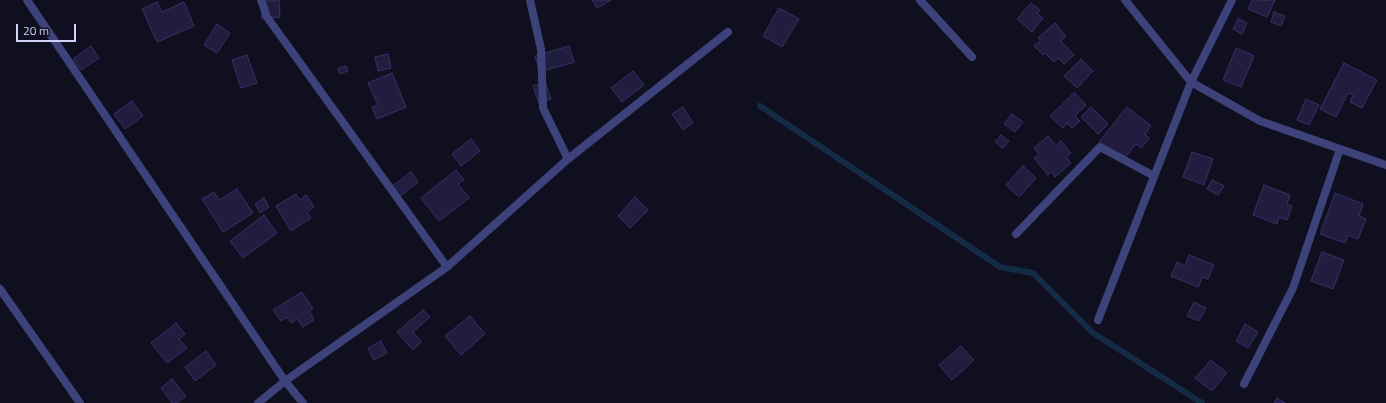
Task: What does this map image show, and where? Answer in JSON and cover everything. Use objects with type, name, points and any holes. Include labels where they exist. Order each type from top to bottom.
[{"type":"street","points":[[27,0],[286,381],[303,403]]},
{"type":"street","points":[[261,0],[267,17],[447,268]]},
{"type":"street","points":[[530,0],[540,49],[543,108],[568,159]]},
{"type":"street","points":[[920,0],[972,57]]},
{"type":"street","points":[[1125,0],[1191,82],[1260,122],[1386,165]]},
{"type":"street","points":[[1098,320],[1191,82],[1232,0]]},
{"type":"street","points":[[258,403],[286,381],[447,268],[568,159],[728,32]]},
{"type":"street","points":[[1016,234],[1100,147],[1154,176]]},
{"type":"street","points":[[1244,384],[1293,288],[1340,149]]},
{"type":"street","points":[[0,289],[80,403]]},
{"type":"building","points":[[261,0],[279,0],[280,17],[262,19]]},
{"type":"building","points":[[592,0],[611,0],[597,8]]},
{"type":"building","points":[[1252,0],[1275,0],[1267,17],[1248,9]]},
{"type":"building","points":[[157,2],[162,12],[184,2],[194,26],[157,42],[142,9]]},
{"type":"building","points":[[1031,3],[1040,10],[1037,13],[1043,18],[1032,32],[1017,19]]},
{"type":"building","points":[[779,8],[799,19],[782,47],[763,36]]},
{"type":"building","points":[[1274,12],[1285,16],[1281,26],[1271,22]]},
{"type":"building","points":[[1238,19],[1247,23],[1242,34],[1233,29]]},
{"type":"building","points":[[1055,23],[1066,36],[1061,41],[1074,55],[1064,64],[1058,58],[1054,62],[1045,53],[1043,55],[1034,46],[1041,40],[1038,38]]},
{"type":"building","points":[[217,24],[230,33],[217,53],[204,45]]},
{"type":"building","points":[[91,46],[99,58],[81,70],[73,59]]},
{"type":"building","points":[[569,46],[574,62],[540,72],[535,56]]},
{"type":"building","points":[[1236,48],[1254,56],[1241,87],[1223,80]]},
{"type":"building","points":[[388,54],[391,68],[378,71],[375,57]]},
{"type":"building","points":[[247,55],[257,83],[241,88],[232,60]]},
{"type":"building","points":[[1081,59],[1093,71],[1077,88],[1064,76]]},
{"type":"building","points":[[1344,63],[1377,80],[1362,108],[1350,102],[1353,95],[1348,93],[1336,117],[1320,109]]},
{"type":"building","points":[[346,66],[348,71],[340,74],[338,68]]},
{"type":"building","points":[[633,71],[644,85],[622,102],[611,88]]},
{"type":"building","points":[[392,73],[406,107],[377,119],[372,107],[378,105],[368,83]]},
{"type":"building","points":[[545,82],[551,99],[539,103],[533,86]]},
{"type":"building","points":[[1074,93],[1086,105],[1075,116],[1080,121],[1072,128],[1067,123],[1063,128],[1050,116]]},
{"type":"building","points":[[1306,99],[1319,105],[1309,125],[1297,120]]},
{"type":"building","points":[[132,101],[143,116],[125,129],[114,114]]},
{"type":"building","points":[[683,107],[693,123],[683,130],[672,114]]},
{"type":"building","points":[[1091,107],[1108,124],[1098,134],[1081,117]]},
{"type":"building","points":[[1127,107],[1151,126],[1145,134],[1149,138],[1141,148],[1136,144],[1123,160],[1099,142]]},
{"type":"building","points":[[1012,114],[1023,122],[1015,132],[1004,124]]},
{"type":"building","points":[[1001,135],[1009,141],[1003,148],[995,142]]},
{"type":"building","points":[[1048,136],[1056,145],[1061,141],[1071,153],[1066,157],[1071,163],[1055,177],[1052,172],[1048,175],[1034,158],[1039,154],[1034,148]]},
{"type":"building","points":[[471,139],[480,151],[461,166],[452,154]]},
{"type":"building","points":[[1192,152],[1213,159],[1204,185],[1183,177]]},
{"type":"building","points":[[1023,166],[1036,178],[1019,197],[1006,185]]},
{"type":"building","points":[[456,170],[464,180],[458,184],[469,198],[439,221],[421,198]]},
{"type":"building","points":[[411,172],[418,182],[398,198],[390,188]]},
{"type":"building","points":[[1212,180],[1224,186],[1218,195],[1207,189]]},
{"type":"building","points":[[1264,185],[1290,195],[1287,204],[1292,206],[1287,220],[1279,217],[1277,224],[1253,215]]},
{"type":"building","points":[[237,189],[253,213],[223,232],[202,199],[214,192],[219,200]]},
{"type":"building","points":[[1335,193],[1363,204],[1359,216],[1366,219],[1358,239],[1348,235],[1345,243],[1320,234]]},
{"type":"building","points":[[296,194],[300,200],[306,195],[314,207],[307,212],[311,218],[291,231],[276,206]]},
{"type":"building","points":[[635,197],[648,210],[630,228],[618,216]]},
{"type":"building","points":[[264,198],[269,207],[260,213],[255,204]]},
{"type":"building","points":[[264,215],[277,233],[243,258],[230,241]]},
{"type":"building","points":[[1322,252],[1344,260],[1333,289],[1311,281]]},
{"type":"building","points":[[1189,255],[1214,265],[1208,279],[1203,277],[1198,287],[1171,276],[1177,262],[1185,266]]},
{"type":"building","points":[[302,292],[313,309],[309,311],[314,320],[303,327],[297,319],[291,323],[287,317],[281,321],[273,310]]},
{"type":"building","points":[[1194,302],[1206,308],[1199,321],[1187,316]]},
{"type":"building","points":[[423,310],[430,317],[413,332],[421,342],[413,350],[397,332]]},
{"type":"building","points":[[470,316],[485,334],[461,355],[445,336]]},
{"type":"building","points":[[176,323],[185,334],[179,339],[187,348],[167,363],[151,343]]},
{"type":"building","points":[[1245,324],[1258,332],[1248,348],[1236,341]]},
{"type":"building","points":[[381,341],[387,353],[374,360],[368,348]]},
{"type":"building","points":[[961,346],[974,360],[952,380],[939,365]]},
{"type":"building","points":[[206,351],[216,365],[195,381],[185,367]]},
{"type":"building","points":[[1211,360],[1227,373],[1212,391],[1195,378]]},
{"type":"building","points":[[172,379],[186,396],[177,403],[172,403],[161,388]]},
{"type":"building","points":[[1277,398],[1285,403],[1274,403]]},
{"type":"waterway","points":[[760,106],[1000,267],[1033,273],[1092,332],[1202,403]]}]
